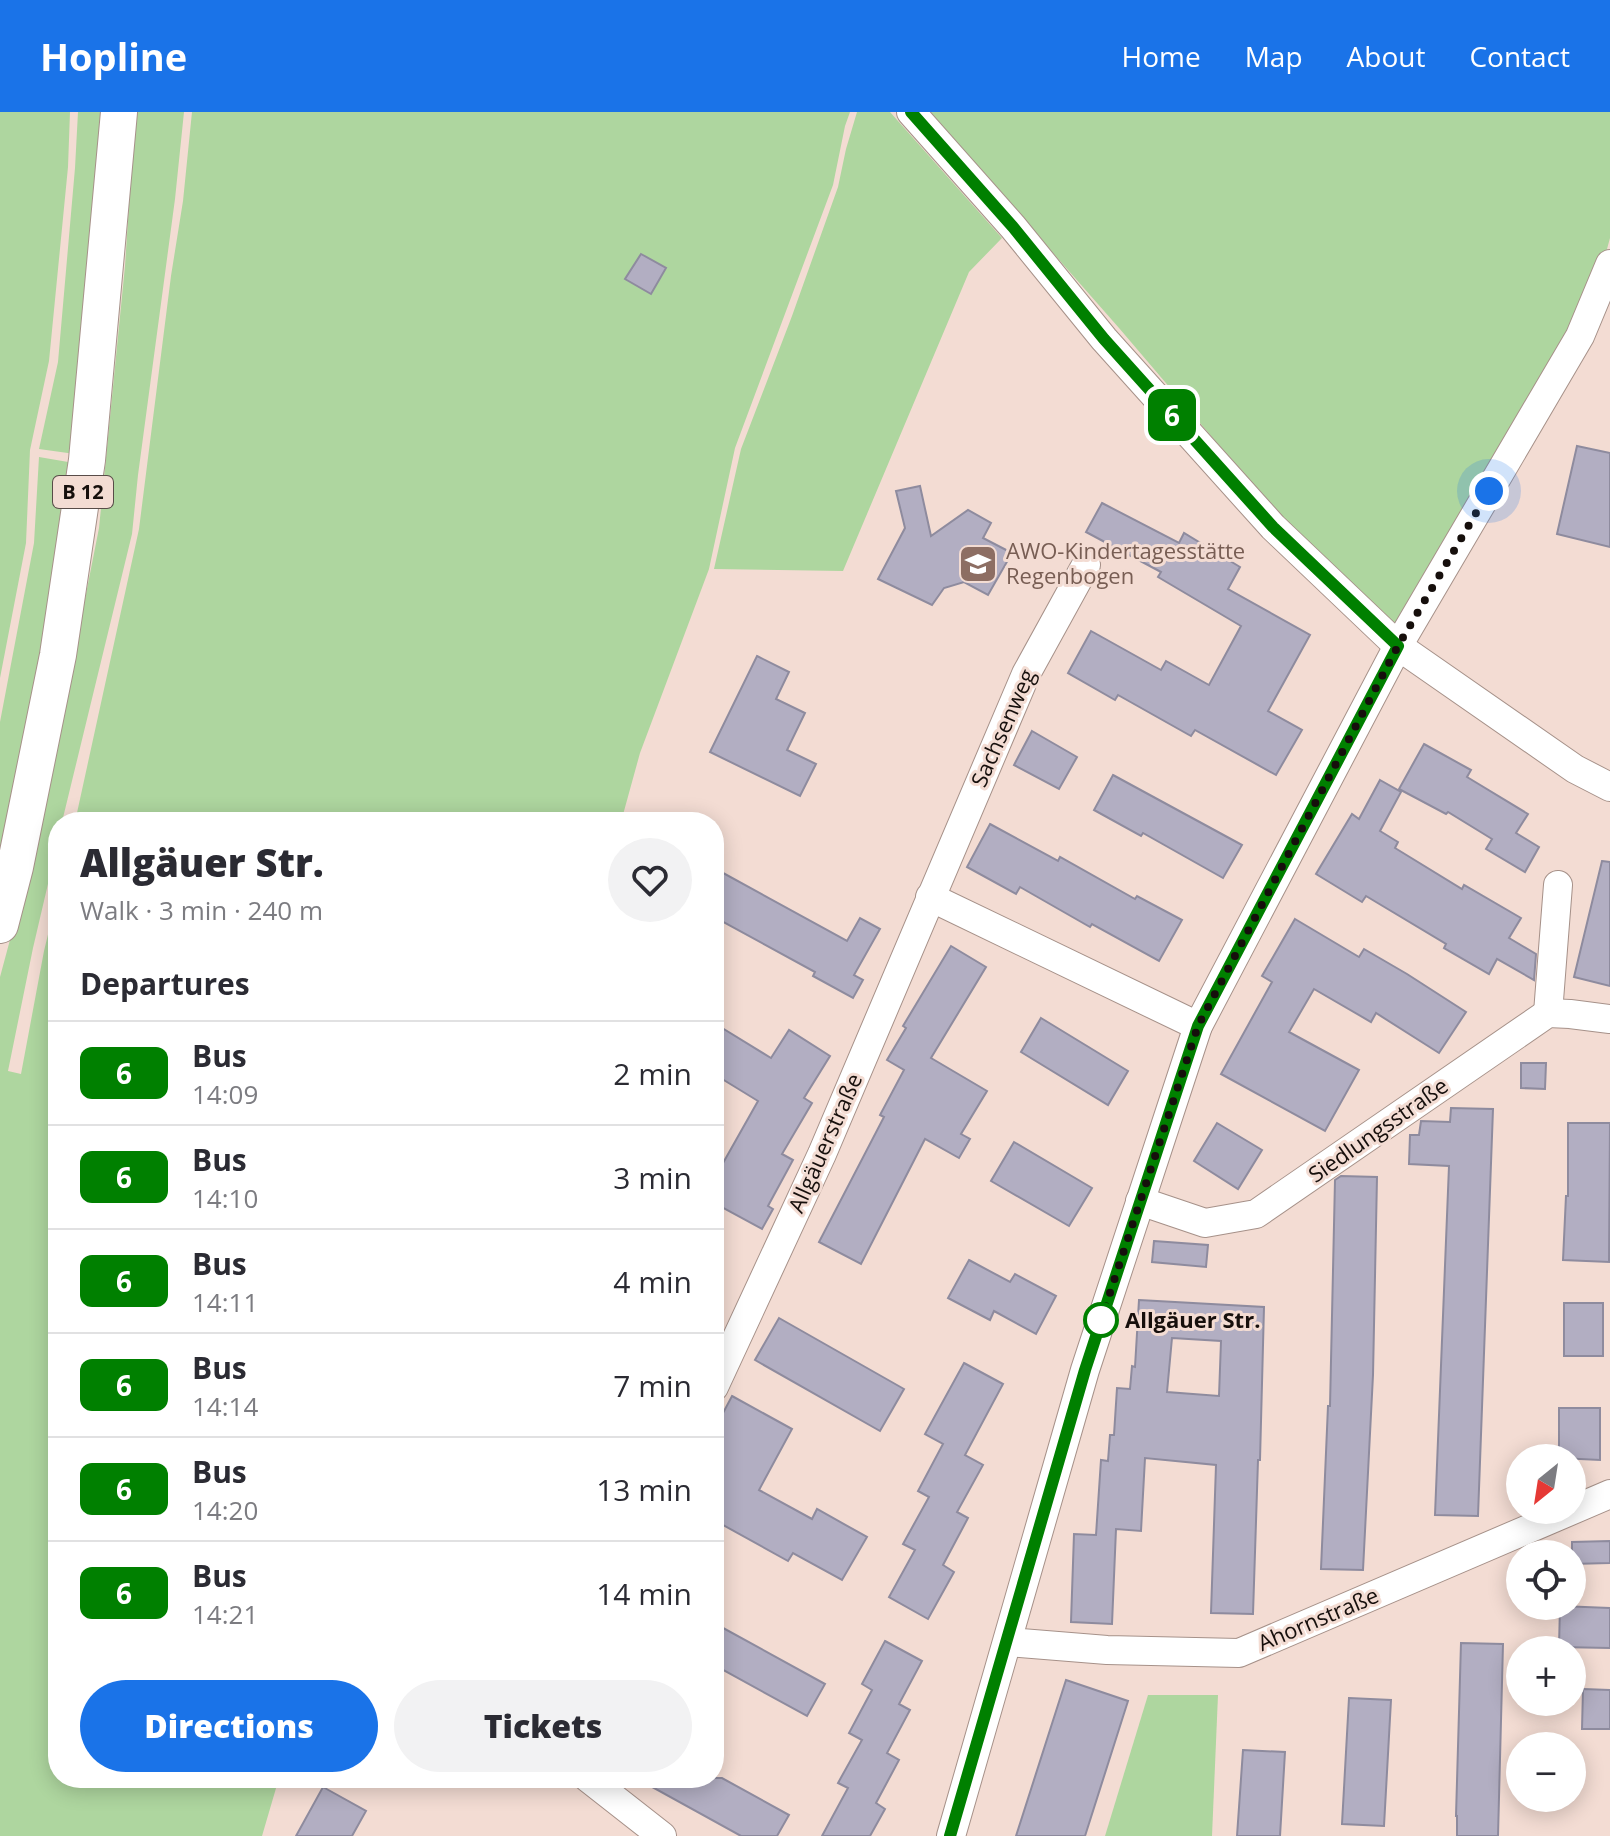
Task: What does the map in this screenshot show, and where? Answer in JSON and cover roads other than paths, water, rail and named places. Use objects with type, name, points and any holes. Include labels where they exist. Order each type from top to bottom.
[{"type":"main road","name":"B 12","points":[[0,925],[15,867],[58,655],[87,460],[119,112]]},
{"type":"street","points":[[911,112],[1013,227],[1104,339],[1273,527],[1398,646],[1575,769],[1610,787]]},
{"type":"street","points":[[951,1836],[1085,1370],[1198,1026],[1398,646],[1580,336],[1610,264]]},
{"type":"street","name":"Sachsenweg","points":[[930,897],[1026,674],[1086,565]]},
{"type":"street","points":[[1558,885],[1548,1013],[1610,1019]]},
{"type":"street","points":[[930,897],[1198,1026]]},
{"type":"street","name":"Allgäuerstraße","points":[[724,1365],[822,1154],[930,897]]},
{"type":"street","name":"Siedlungsstraße","points":[[1140,1201],[1205,1223],[1256,1214],[1548,1013]]},
{"type":"street","name":"Ahornstraße","points":[[1008,1642],[1107,1650],[1239,1653],[1610,1494]]},
{"type":"street","points":[[601,1788],[662,1836]]},
{"type":"place","name":"AWO-Kindertagesstätte Regenbogen","points":[[978,564]]},
{"type":"place","name":"Allgäuer Str.","points":[[1101,1320]]}]
